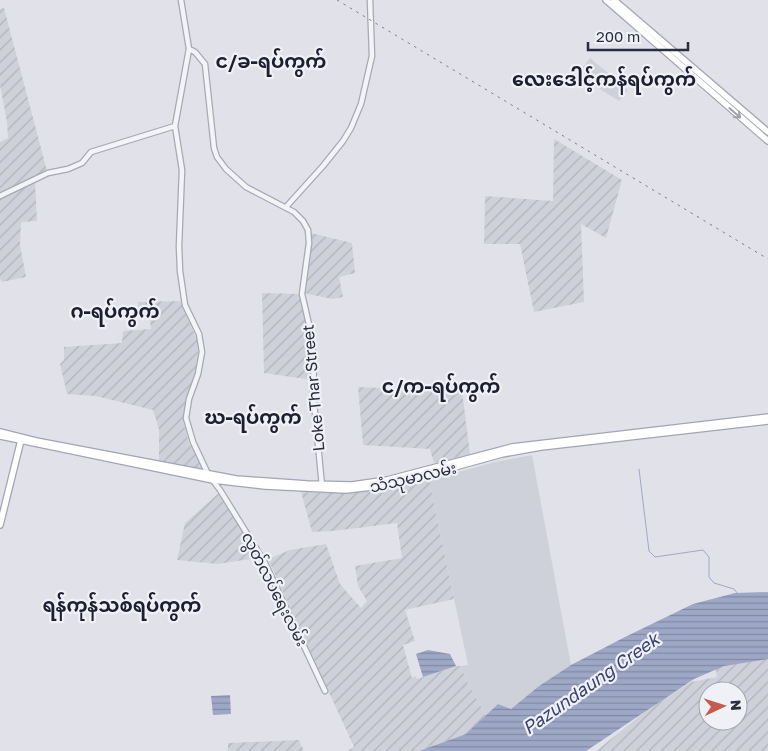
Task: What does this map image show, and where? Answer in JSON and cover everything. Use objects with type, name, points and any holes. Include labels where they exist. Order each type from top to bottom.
[{"type":"main road","points":[[606,0],[768,141]]},
{"type":"main road","points":[[614,0],[768,132]]},
{"type":"main road","name":"သံသုမာလမ်း","points":[[0,432],[21,439],[213,480],[265,486],[322,487],[388,480],[512,447],[768,417]]},
{"type":"main road","name":"သံသုမာလမ်း","points":[[0,436],[246,480],[346,490],[388,485],[502,454],[541,447],[768,421]]},
{"type":"main road","points":[[0,525],[21,439]]},
{"type":"street","points":[[181,0],[189,49]]},
{"type":"street","points":[[286,207],[343,141],[355,120],[361,104],[372,56],[370,0]]},
{"type":"street","name":"လွတ်လပ်ရေးလမ်း","points":[[189,49],[175,126],[182,170],[179,246],[182,292],[185,305],[199,334],[202,352],[198,374],[189,399],[186,418],[193,442],[208,474],[264,561],[325,692]]},
{"type":"street","name":"Loke Thar Street","points":[[189,49],[196,52],[205,64],[214,148],[217,156],[226,169],[246,187],[286,207],[303,221],[308,230],[309,243],[302,294],[311,333],[314,362],[313,392],[322,487]]},
{"type":"street","points":[[0,196],[48,173],[68,169],[82,163],[91,152],[96,150],[175,126]]},
{"type":"shaded area","points":[[4,8],[47,171],[0,193],[0,142],[8,138],[0,85],[0,9]]},
{"type":"shaded area","points":[[590,58],[628,90],[619,101],[577,75]]},
{"type":"shaded area","points":[[554,139],[622,180],[606,238],[581,224],[584,302],[534,312],[520,244],[484,244],[485,196],[553,201]]},
{"type":"shaded area","points":[[35,182],[37,221],[21,222],[20,245],[26,277],[2,282],[0,278],[0,198]]},
{"type":"shaded area","points":[[311,233],[352,243],[355,273],[339,277],[343,297],[332,299],[304,293]]},
{"type":"shaded area","points":[[262,293],[300,294],[300,301],[310,334],[312,380],[264,373]]},
{"type":"shaded area","points":[[180,301],[197,340],[198,353],[195,374],[186,398],[183,421],[189,443],[204,470],[159,461],[159,429],[153,410],[96,396],[67,394],[60,364],[64,360],[64,347],[122,343],[123,331],[151,329],[149,311],[139,311],[138,302]]},
{"type":"shaded area","points":[[358,387],[462,391],[470,454],[434,463],[430,449],[363,445]]},
{"type":"shaded area","points":[[532,455],[571,665],[539,686],[511,709],[498,704],[486,716],[466,680],[461,666],[468,665],[429,480],[495,462]]},
{"type":"shaded area","points":[[429,480],[454,599],[405,610],[415,641],[403,645],[412,678],[415,676],[417,679],[461,666],[466,680],[486,716],[466,734],[419,751],[347,751],[354,747],[268,559],[290,550],[326,544],[340,584],[361,608],[367,601],[358,586],[355,566],[402,558],[397,523],[312,532],[301,492],[333,493],[391,487]]},
{"type":"shaded area","points":[[220,492],[257,558],[217,564],[177,560],[185,523]]},
{"type":"shaded area","points":[[751,658],[768,658],[768,751],[596,751],[655,704],[691,682],[717,677],[715,666]]},
{"type":"shaded area","points":[[299,740],[304,751],[228,751],[228,743]]},
{"type":"water","name":"Pazundaung Creek","points":[[768,592],[768,659],[724,666],[694,679],[586,751],[419,751],[466,734],[498,704],[511,709],[539,686],[571,665],[693,604],[735,593]]},
{"type":"water","points":[[428,650],[450,654],[456,666],[423,677],[416,654]]},
{"type":"water","points":[[230,695],[231,714],[213,715],[211,696]]},
{"type":"waterway","points":[[639,469],[649,551],[655,557],[703,550],[709,557],[709,577],[714,583],[734,589],[738,594]]},
{"type":"railway","points":[[337,0],[768,259]]},
{"type":"district","name":"င/ခ-ရပ်ကွက်","points":[[271,61]]},
{"type":"district","name":"လေးဒေါင့်ကန်ရပ်ကွက်","points":[[604,79]]},
{"type":"district","name":"ဂ-ရပ်ကွက်","points":[[115,311]]},
{"type":"district","name":"င/က-ရပ်ကွက်","points":[[441,386]]},
{"type":"district","name":"ဃ-ရပ်ကွက်","points":[[253,417]]},
{"type":"district","name":"ရန်ကုန်သစ်ရပ်ကွက်","points":[[122,605]]}]
